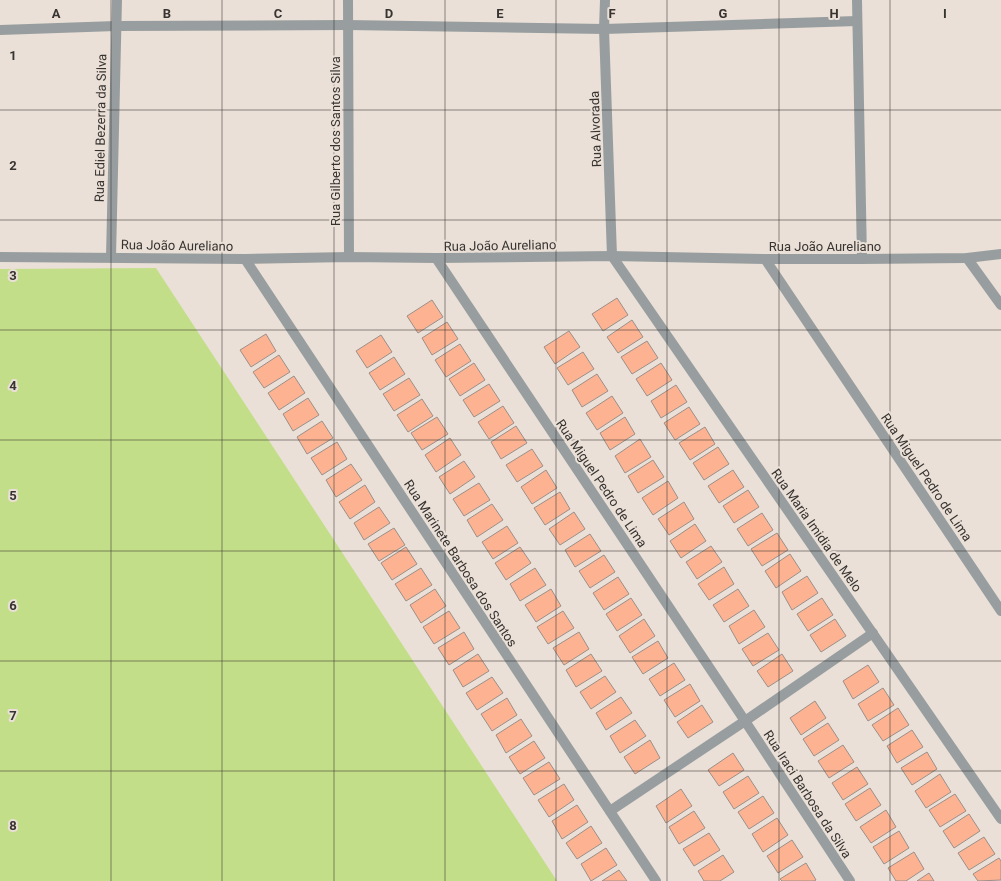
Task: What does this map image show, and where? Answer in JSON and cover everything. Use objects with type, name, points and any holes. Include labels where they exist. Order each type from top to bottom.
[{"type":"street","name":"Rua Ediel Bezerra da Silva","points":[[110,257],[116,0]]},
{"type":"street","name":"Rua Gilberto dos Santos Silva","points":[[348,0],[349,257]]},
{"type":"street","name":"Rua Alvorada","points":[[605,0],[604,29],[612,256]]},
{"type":"street","points":[[857,0],[862,259]]},
{"type":"street","points":[[0,30],[116,26],[347,25],[604,29],[857,21]]},
{"type":"street","name":"Rua João Aureliano","points":[[0,256],[245,259],[612,256],[862,259],[967,258],[1001,254]]},
{"type":"street","name":"Rua Maria Imidia de Melo","points":[[612,256],[1001,819]]},
{"type":"street","name":"Rua Miguel Pedro de Lima","points":[[436,258],[745,721]]},
{"type":"street","points":[[967,258],[1001,305]]},
{"type":"street","name":"Rua Marinete Barbosa dos Santos","points":[[245,259],[656,881]]},
{"type":"street","name":"Rua Miguel Pedro de Lima","points":[[765,259],[1001,611]]},
{"type":"street","points":[[610,811],[873,634]]},
{"type":"street","name":"Rua Iraci Barbosa da Silva","points":[[745,721],[850,881]]},
{"type":"green space","points":[[156,268],[557,881],[0,881],[0,269]]},
{"type":"building","points":[[617,298],[628,315],[603,331],[592,314]]},
{"type":"building","points":[[432,300],[443,317],[418,333],[407,316]]},
{"type":"building","points":[[632,320],[643,337],[618,353],[607,337]]},
{"type":"building","points":[[447,322],[458,339],[432,355],[422,338]]},
{"type":"building","points":[[569,331],[580,347],[555,364],[544,347]]},
{"type":"building","points":[[266,334],[276,351],[251,367],[240,350]]},
{"type":"building","points":[[381,335],[392,352],[367,368],[356,351]]},
{"type":"building","points":[[647,341],[658,358],[632,374],[621,357]]},
{"type":"building","points":[[460,344],[471,361],[446,377],[435,360]]},
{"type":"building","points":[[583,352],[594,369],[568,385],[557,368]]},
{"type":"building","points":[[279,355],[290,372],[264,388],[253,372]]},
{"type":"building","points":[[394,357],[405,374],[380,390],[369,373]]},
{"type":"building","points":[[474,363],[485,380],[460,396],[449,379]]},
{"type":"building","points":[[661,363],[672,380],[647,396],[636,379]]},
{"type":"building","points":[[597,374],[608,391],[582,407],[572,390]]},
{"type":"building","points":[[294,376],[305,393],[279,410],[268,393]]},
{"type":"building","points":[[409,378],[420,395],[394,411],[383,394]]},
{"type":"building","points":[[489,384],[500,401],[474,417],[463,400]]},
{"type":"building","points":[[676,385],[687,402],[661,418],[651,401]]},
{"type":"building","points":[[612,396],[623,413],[597,430],[586,413]]},
{"type":"building","points":[[308,398],[319,415],[293,431],[283,414]]},
{"type":"building","points":[[422,399],[433,416],[408,432],[397,415]]},
{"type":"building","points":[[503,406],[514,423],[489,439],[478,422]]},
{"type":"building","points":[[689,407],[700,424],[675,440],[664,423]]},
{"type":"building","points":[[437,417],[448,434],[422,450],[411,433]]},
{"type":"building","points":[[625,417],[635,434],[610,450],[600,433]]},
{"type":"building","points":[[322,421],[333,438],[307,454],[297,437]]},
{"type":"building","points":[[516,426],[527,443],[501,459],[491,442]]},
{"type":"building","points":[[705,427],[715,444],[690,460],[679,443]]},
{"type":"building","points":[[450,438],[461,455],[436,472],[425,455]]},
{"type":"building","points":[[640,439],[651,457],[625,473],[615,456]]},
{"type":"building","points":[[337,442],[347,459],[322,475],[311,458]]},
{"type":"building","points":[[718,447],[729,464],[704,480],[693,463]]},
{"type":"building","points":[[532,449],[543,466],[517,482],[506,465]]},
{"type":"building","points":[[653,460],[664,477],[638,493],[628,476]]},
{"type":"building","points":[[464,461],[475,477],[450,494],[439,477]]},
{"type":"building","points":[[351,464],[362,480],[336,497],[326,480]]},
{"type":"building","points":[[546,470],[557,488],[532,504],[521,487]]},
{"type":"building","points":[[733,470],[744,487],[719,503],[708,486]]},
{"type":"building","points":[[668,481],[678,498],[653,515],[642,498]]},
{"type":"building","points":[[479,483],[490,500],[464,516],[453,499]]},
{"type":"building","points":[[365,485],[375,502],[350,519],[339,502]]},
{"type":"building","points":[[748,490],[759,507],[734,523],[723,506]]},
{"type":"building","points":[[560,492],[570,509],[545,525],[534,508]]},
{"type":"building","points":[[684,502],[694,519],[669,535],[658,519]]},
{"type":"building","points":[[492,504],[503,520],[477,537],[467,520]]},
{"type":"building","points":[[379,507],[390,523],[364,540],[354,523]]},
{"type":"building","points":[[574,512],[585,529],[560,545],[549,529]]},
{"type":"building","points":[[762,513],[773,530],[748,546],[737,529]]},
{"type":"building","points":[[695,524],[706,541],[681,558],[670,541]]},
{"type":"building","points":[[507,526],[518,543],[493,559],[482,542]]},
{"type":"building","points":[[394,528],[405,545],[379,561],[368,544]]},
{"type":"building","points":[[777,533],[788,550],[762,566],[751,549]]},
{"type":"building","points":[[590,534],[601,551],[575,567],[565,550]]},
{"type":"building","points":[[711,546],[722,562],[697,579],[686,562]]},
{"type":"building","points":[[406,547],[417,564],[392,580],[381,563]]},
{"type":"building","points":[[520,547],[531,563],[506,580],[495,563]]},
{"type":"building","points":[[790,554],[801,571],[776,588],[765,571]]},
{"type":"building","points":[[604,555],[615,572],[590,588],[579,571]]},
{"type":"building","points":[[724,567],[734,584],[709,600],[698,584]]},
{"type":"building","points":[[421,568],[432,585],[406,601],[395,584]]},
{"type":"building","points":[[535,568],[546,585],[520,601],[510,584]]},
{"type":"building","points":[[807,576],[818,593],[792,610],[782,592]]},
{"type":"building","points":[[618,577],[629,594],[604,610],[593,593]]},
{"type":"building","points":[[435,589],[446,606],[421,623],[410,605]]},
{"type":"building","points":[[551,589],[561,606],[536,622],[525,605]]},
{"type":"building","points":[[738,589],[749,606],[724,622],[713,605]]},
{"type":"building","points":[[631,598],[642,615],[617,631],[606,614]]},
{"type":"building","points":[[822,598],[833,615],[808,631],[797,614]]},
{"type":"building","points":[[754,610],[765,627],[739,644],[729,626]]},
{"type":"building","points":[[449,611],[460,628],[434,644],[423,627]]},
{"type":"building","points":[[563,611],[574,628],[548,644],[537,627]]},
{"type":"building","points":[[644,619],[655,636],[630,653],[619,636]]},
{"type":"building","points":[[835,619],[846,636],[821,652],[810,635]]},
{"type":"building","points":[[464,632],[474,649],[449,665],[438,648]]},
{"type":"building","points":[[579,632],[589,649],[564,665],[553,648]]},
{"type":"building","points":[[768,633],[779,650],[753,666],[742,649]]},
{"type":"building","points":[[658,641],[668,658],[643,674],[632,657]]},
{"type":"building","points":[[478,654],[489,671],[463,687],[453,670]]},
{"type":"building","points":[[591,654],[602,671],[576,687],[566,670]]},
{"type":"building","points":[[782,654],[793,671],[768,687],[757,671]]},
{"type":"building","points":[[674,663],[685,680],[660,696],[649,679]]},
{"type":"building","points":[[868,665],[879,682],[853,699],[843,681]]},
{"type":"building","points":[[605,676],[616,692],[591,709],[580,692]]},
{"type":"building","points":[[492,677],[503,693],[477,710],[466,693]]},
{"type":"building","points":[[690,684],[700,701],[675,717],[664,700]]},
{"type":"building","points":[[883,688],[894,705],[868,721],[858,704]]},
{"type":"building","points":[[621,697],[632,713],[606,730],[596,713]]},
{"type":"building","points":[[507,698],[517,715],[492,731],[481,714]]},
{"type":"building","points":[[815,701],[826,718],[801,735],[790,718]]},
{"type":"building","points":[[702,705],[713,722],[688,738],[677,722]]},
{"type":"building","points":[[898,708],[909,725],[883,741],[872,725]]},
{"type":"building","points":[[521,719],[532,736],[506,753],[496,735]]},
{"type":"building","points":[[635,720],[646,736],[620,753],[610,736]]},
{"type":"building","points":[[828,723],[839,740],[814,756],[803,739]]},
{"type":"building","points":[[912,730],[923,747],[897,763],[887,746]]},
{"type":"building","points":[[650,740],[660,758],[635,774],[624,757]]},
{"type":"building","points":[[534,741],[545,758],[520,774],[509,757]]},
{"type":"building","points":[[843,745],[854,762],[829,778],[818,761]]},
{"type":"building","points":[[927,752],[937,769],[912,785],[901,768]]},
{"type":"building","points":[[733,753],[744,770],[719,786],[708,770]]},
{"type":"building","points":[[549,762],[560,779],[534,795],[523,778]]},
{"type":"building","points":[[857,767],[868,784],[843,800],[832,783]]},
{"type":"building","points":[[940,774],[951,792],[926,808],[915,791]]},
{"type":"building","points":[[748,776],[759,793],[734,809],[723,792]]},
{"type":"building","points":[[564,784],[574,800],[549,817],[538,800]]},
{"type":"building","points":[[870,788],[881,805],[856,821],[845,804]]},
{"type":"building","points":[[681,789],[692,806],[666,823],[656,806]]},
{"type":"building","points":[[955,794],[966,811],[940,827],[929,810]]},
{"type":"building","points":[[763,796],[774,813],[749,829],[738,812]]},
{"type":"building","points":[[577,805],[588,822],[562,839],[552,821]]},
{"type":"building","points":[[886,810],[896,827],[871,843],[860,827]]},
{"type":"building","points":[[694,811],[705,828],[679,844],[669,827]]},
{"type":"building","points":[[969,814],[980,831],[954,848],[943,831]]},
{"type":"building","points":[[777,818],[788,835],[763,852],[752,834]]},
{"type":"building","points":[[591,826],[602,843],[577,859],[566,843]]},
{"type":"building","points":[[899,831],[909,848],[884,864],[873,847]]},
{"type":"building","points":[[709,833],[720,850],[694,866],[683,849]]},
{"type":"building","points":[[984,837],[995,854],[969,870],[958,853]]},
{"type":"building","points":[[792,840],[803,857],[778,873],[767,856]]},
{"type":"building","points":[[606,848],[617,865],[591,881],[581,864]]},
{"type":"building","points":[[914,852],[924,869],[906,881],[896,881],[888,868]]},
{"type":"building","points":[[723,855],[734,872],[720,881],[704,881],[698,871]]},
{"type":"building","points":[[999,858],[1001,861],[1001,880],[978,881],[973,874]]},
{"type":"building","points":[[806,863],[816,880],[782,881],[780,879]]},
{"type":"building","points":[[619,870],[627,881],[602,881]]},
{"type":"building","points":[[929,873],[934,881],[917,881]]}]
